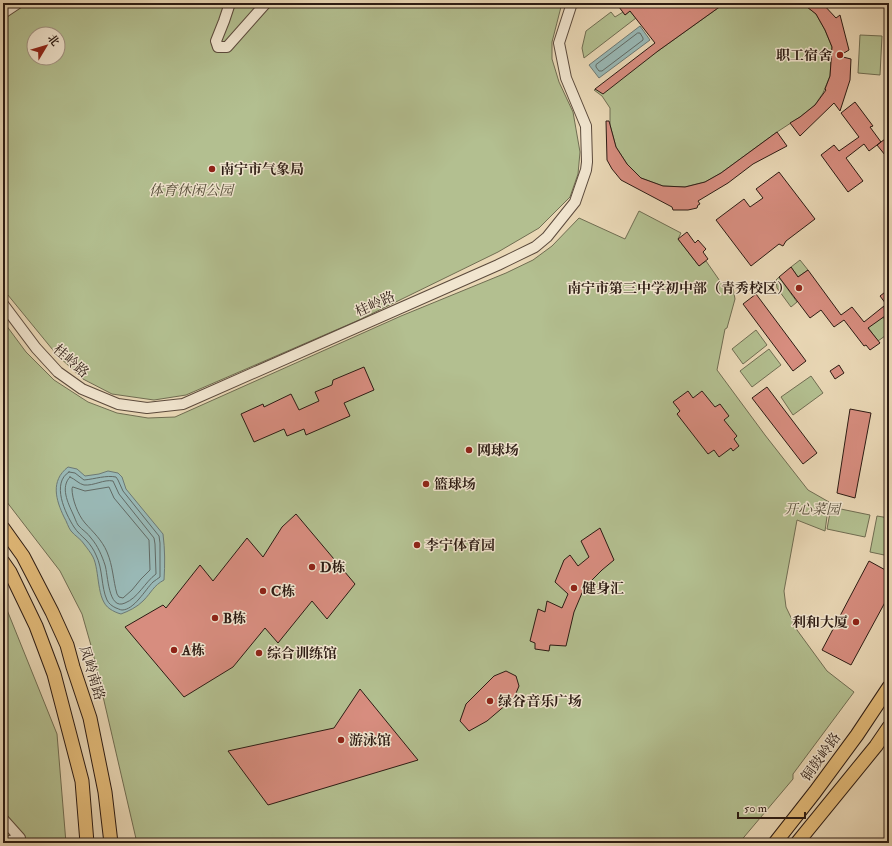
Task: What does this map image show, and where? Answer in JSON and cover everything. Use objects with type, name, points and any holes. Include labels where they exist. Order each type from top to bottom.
[{"type":"main road","name":"凤岭南路","points":[[3,528],[23,556],[67,645],[90,718],[105,792],[111,843]]},
{"type":"main road","points":[[3,562],[10,572],[36,626],[54,674],[82,781],[87,843]]},
{"type":"main road","points":[[46,652],[67,645]]},
{"type":"main road","name":"铜鼓岭路","points":[[775,843],[834,767],[889,687]]},
{"type":"main road","points":[[798,843],[876,746],[889,727]]},
{"type":"main road","points":[[105,792],[118,843]]},
{"type":"street","points":[[3,13],[18,3]]},
{"type":"street","points":[[230,3],[216,41],[218,47],[226,47],[266,3]]},
{"type":"street","name":"桂岭路","points":[[3,304],[36,348],[58,372],[82,389],[118,404],[147,408],[184,404],[498,265],[535,247],[547,237],[575,202],[586,170],[586,126],[566,78],[559,43],[572,3]]},
{"type":"street","points":[[3,819],[20,838],[3,843]]},
{"type":"green space","name":"体育休闲公园","points":[[3,3],[562,3],[552,42],[552,59],[559,82],[573,112],[580,152],[578,174],[570,197],[539,228],[498,252],[359,320],[186,395],[154,400],[112,394],[83,379],[57,355],[3,289]]},
{"type":"green space","points":[[725,3],[802,3],[816,14],[832,47],[830,76],[823,93],[815,105],[800,117],[721,173],[705,182],[685,187],[663,186],[641,178],[627,164],[616,147],[610,125],[610,108],[602,96],[594,90],[658,51]]},
{"type":"green space","points":[[630,11],[636,18],[584,58],[582,48],[586,31],[611,12],[615,17],[623,12],[625,15]]},
{"type":"green space","points":[[860,35],[882,36],[880,75],[858,73]]},
{"type":"green space","name":"李宁体育园","points":[[639,211],[681,233],[678,239],[699,266],[706,261],[722,284],[728,280],[733,288],[735,299],[727,328],[725,329],[717,370],[808,490],[829,502],[825,531],[797,520],[784,591],[786,607],[797,630],[827,671],[854,692],[793,774],[793,779],[739,843],[137,843],[92,649],[82,614],[60,571],[3,497],[3,321],[26,352],[54,380],[88,402],[117,413],[148,418],[175,417],[401,316],[506,273],[533,260],[552,246],[579,218],[625,239]]},
{"type":"green space","points":[[800,260],[808,270],[798,277],[791,267]]},
{"type":"green space","points":[[779,277],[797,302],[791,307],[777,288],[776,280]]},
{"type":"green space","points":[[883,317],[889,326],[889,333],[878,341],[867,326]]},
{"type":"green space","points":[[756,330],[767,345],[743,364],[732,349]]},
{"type":"green space","points":[[769,349],[781,365],[752,387],[740,371]]},
{"type":"green space","points":[[811,376],[823,393],[793,415],[781,397]]},
{"type":"green space","points":[[831,507],[870,515],[865,537],[827,529]]},
{"type":"green space","points":[[877,516],[889,518],[889,556],[870,552]]},
{"type":"green space","points":[[3,600],[57,734],[66,843],[3,843]]},
{"type":"water","points":[[640,26],[650,40],[599,78],[589,65]]},
{"type":"water","points":[[68,467],[77,469],[85,476],[108,471],[118,473],[122,477],[126,489],[163,534],[165,557],[164,580],[160,582],[138,605],[121,614],[111,610],[102,599],[93,557],[83,542],[70,529],[61,511],[56,491],[57,484],[62,472]]},
{"type":"building","points":[[616,3],[725,3],[658,51],[603,94],[595,89],[655,43],[630,11],[625,15]]},
{"type":"building","name":"职工宿舍","points":[[802,3],[822,3],[836,18],[840,15],[849,50],[839,56],[851,59],[850,80],[840,111],[834,103],[800,136],[790,123],[815,105],[826,90],[825,89],[830,76],[832,47],[816,14]]},
{"type":"building","points":[[855,102],[873,126],[870,127],[881,142],[869,151],[864,144],[846,158],[863,181],[848,192],[821,155],[834,145],[839,151],[859,137],[841,113]]},
{"type":"building","points":[[606,121],[609,121],[616,147],[627,164],[641,178],[663,186],[685,187],[705,182],[721,173],[777,132],[787,146],[753,164],[728,183],[698,201],[700,204],[697,208],[688,210],[673,210],[672,207],[621,180],[612,169],[607,160]]},
{"type":"building","points":[[889,136],[889,160],[877,145]]},
{"type":"building","points":[[779,172],[815,219],[786,241],[783,246],[779,244],[751,266],[716,220],[744,199],[750,207],[763,198],[756,189]]},
{"type":"building","points":[[687,232],[695,243],[698,240],[706,249],[703,252],[708,259],[699,266],[678,239]]},
{"type":"building","points":[[791,267],[798,277],[808,270],[841,315],[852,307],[864,322],[884,306],[885,316],[868,328],[880,343],[870,350],[866,345],[864,346],[844,320],[834,327],[821,310],[810,318],[779,277]]},
{"type":"building","points":[[889,289],[889,308],[880,296]]},
{"type":"building","points":[[756,294],[806,361],[793,371],[743,304]]},
{"type":"building","points":[[839,365],[844,373],[835,379],[830,371]]},
{"type":"building","points":[[364,367],[374,390],[344,403],[350,416],[306,435],[304,429],[287,436],[284,429],[254,442],[241,414],[263,404],[264,407],[291,394],[299,410],[319,401],[315,392],[332,385],[333,380]]},
{"type":"building","points":[[767,387],[817,453],[803,464],[752,398]]},
{"type":"building","points":[[688,391],[693,398],[702,391],[715,407],[720,404],[729,416],[724,420],[737,436],[734,439],[739,446],[733,451],[731,448],[719,457],[714,450],[708,454],[677,414],[680,411],[673,402]]},
{"type":"building","points":[[850,409],[871,413],[855,498],[837,493]]},
{"type":"building","points":[[296,514],[355,584],[327,619],[312,601],[278,643],[265,628],[233,667],[184,697],[125,627],[163,605],[166,608],[200,565],[213,581],[247,538],[263,557],[282,527]]},
{"type":"building","name":"健身汇","points":[[600,528],[614,560],[590,582],[582,593],[574,612],[566,646],[550,645],[549,651],[535,649],[535,643],[530,641],[538,609],[545,612],[547,601],[562,608],[568,594],[555,582],[564,560],[570,555],[578,566],[589,557],[581,541]]},
{"type":"building","name":"利和大厦","points":[[869,561],[889,572],[889,595],[851,665],[822,650]]},
{"type":"building","name":"绿谷音乐广场","points":[[506,671],[516,676],[519,686],[514,698],[487,721],[469,731],[460,721],[466,704],[494,676]]},
{"type":"building","name":"游泳馆","points":[[360,689],[418,760],[268,805],[228,751],[334,728]]},
{"type":"place","name":"职工宿舍","points":[[840,55]]},
{"type":"place","name":"南宁市气象局","points":[[212,169]]},
{"type":"place","name":"南宁市第三中学初中部（青秀校区）","points":[[799,288]]},
{"type":"place","name":"网球场","points":[[469,450]]},
{"type":"place","name":"篮球场","points":[[426,484]]},
{"type":"place","name":"李宁体育园","points":[[417,545]]},
{"type":"place","name":"D栋","points":[[312,567]]},
{"type":"place","name":"健身汇","points":[[574,588]]},
{"type":"place","name":"C栋","points":[[263,591]]},
{"type":"place","name":"B栋","points":[[215,618]]},
{"type":"place","name":"利和大厦","points":[[856,622]]},
{"type":"place","name":"A栋","points":[[174,650]]},
{"type":"place","name":"综合训练馆","points":[[259,653]]},
{"type":"place","name":"绿谷音乐广场","points":[[490,701]]},
{"type":"place","name":"游泳馆","points":[[341,740]]},
{"type":"park label","name":"开心菜园","points":[[812,509]]}]
